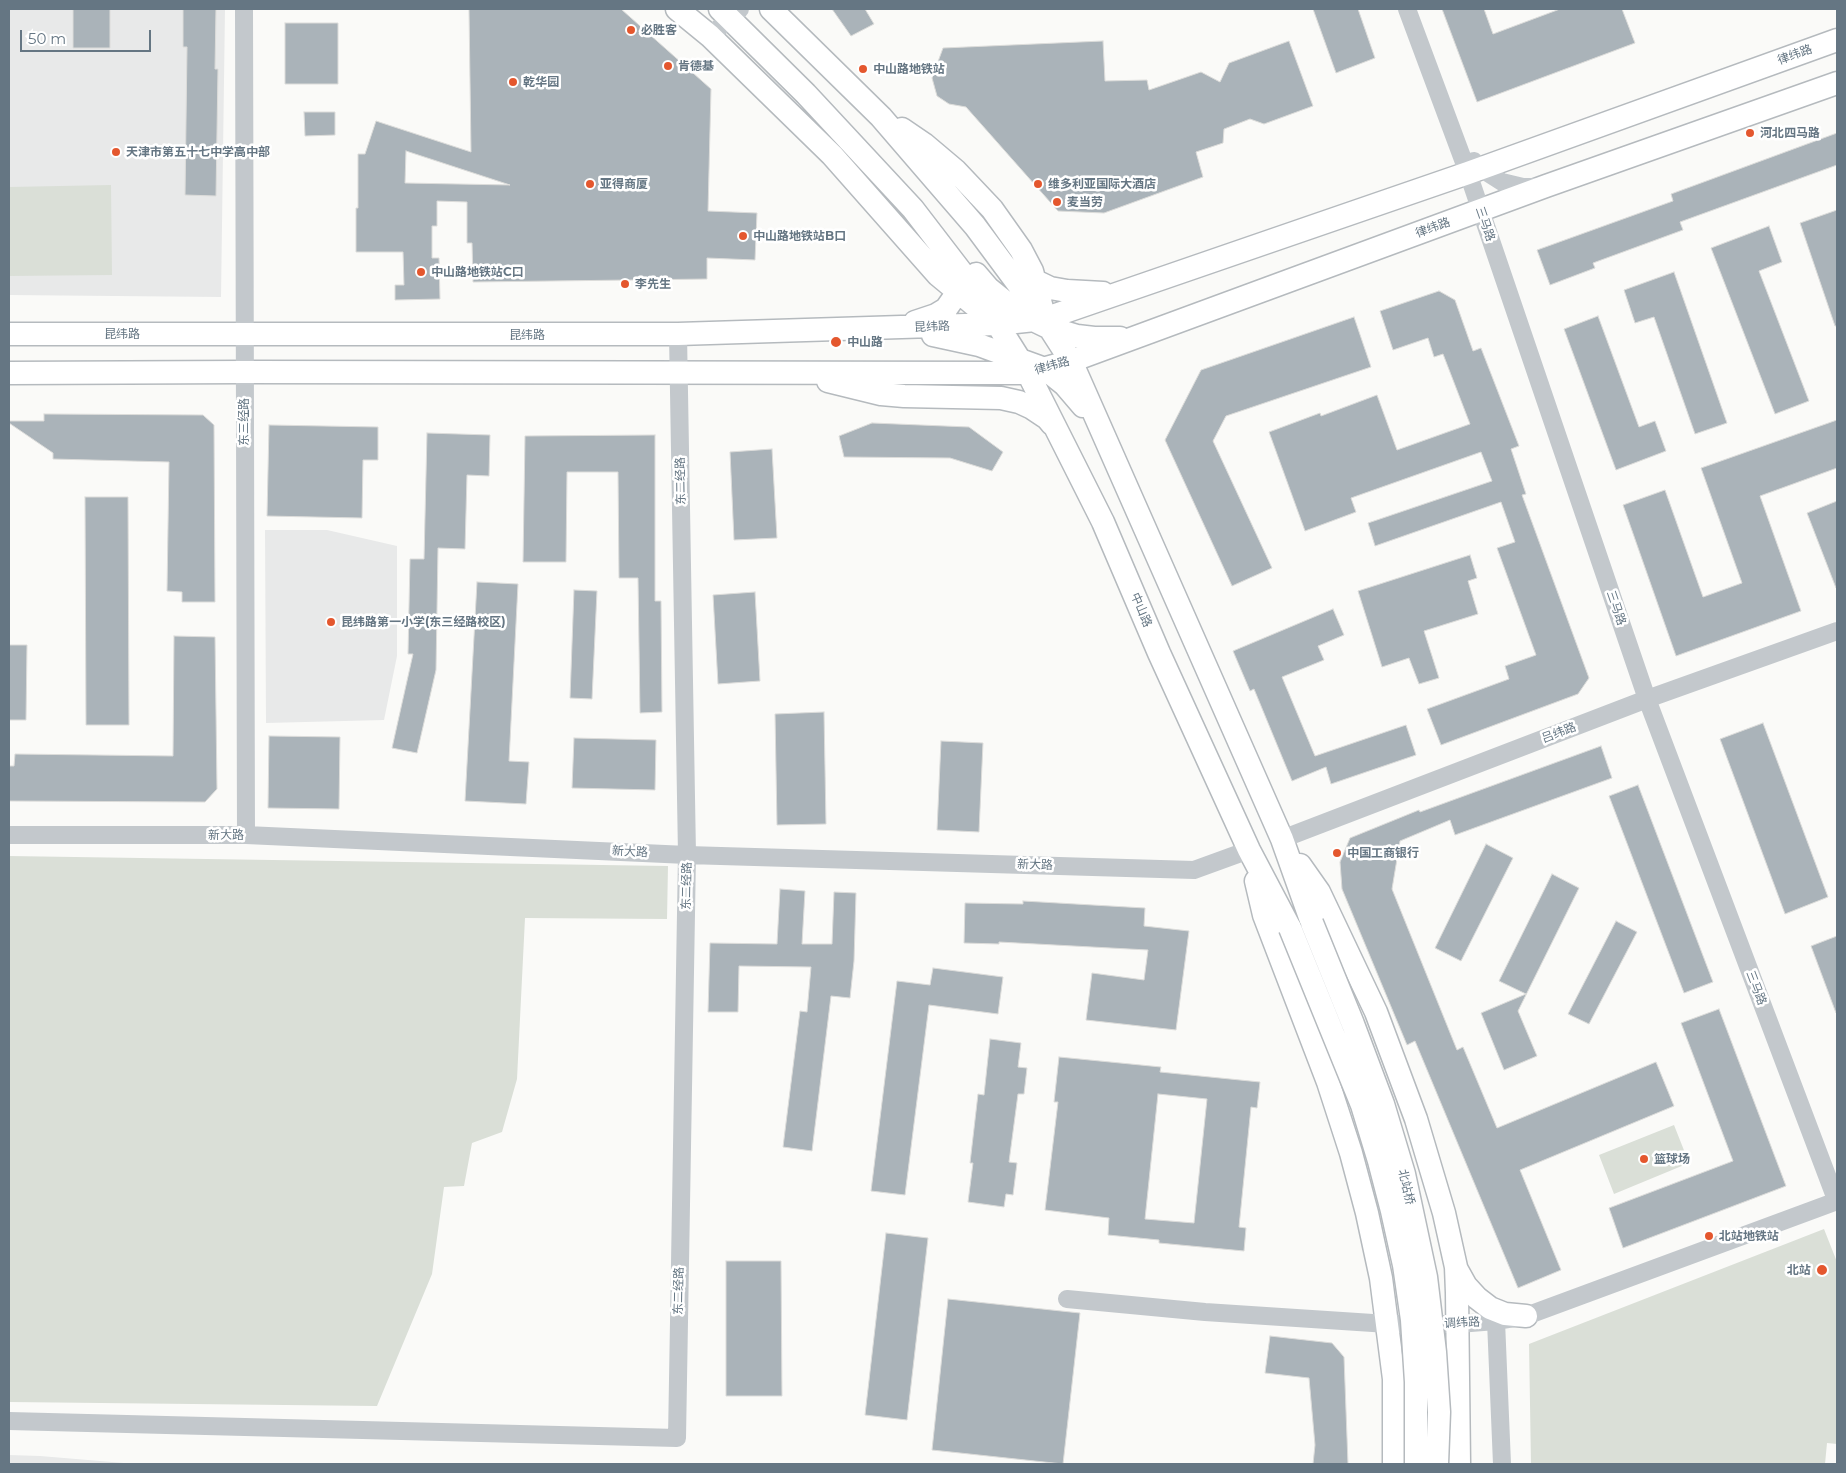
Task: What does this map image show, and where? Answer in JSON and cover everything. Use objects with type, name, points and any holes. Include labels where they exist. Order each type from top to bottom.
[{"type":"main road","points":[[677,9],[710,36],[832,155],[918,253],[956,291],[998,324]]},
{"type":"main road","name":"中山路","points":[[730,12],[935,237],[1031,368],[1058,432],[1103,522],[1159,654],[1249,850],[1290,928]]},
{"type":"main road","points":[[778,13],[881,117],[974,226],[1071,361],[1282,839],[1319,892],[1376,1012],[1416,1119],[1444,1213],[1456,1268],[1459,1464]]},
{"type":"main road","name":"律纬路","points":[[1043,322],[1122,292],[1474,171],[1837,40]]},
{"type":"main road","name":"律纬路","points":[[1031,368],[1071,361],[1546,186],[1837,83]]},
{"type":"main road","points":[[881,117],[924,144],[974,188],[992,209],[1021,250],[1034,281],[1043,322]]},
{"type":"main road","points":[[890,328],[936,316],[946,309],[953,299],[956,291],[948,262],[935,237]]},
{"type":"main road","points":[[935,237],[968,266],[988,288],[1009,305],[1043,322],[1077,336],[1119,338],[1145,334]]},
{"type":"main road","points":[[1001,262],[1018,273],[1050,288],[1098,294],[1122,292]]},
{"type":"main road","name":"昆纬路","points":[[9,334],[678,334],[1043,322]]},
{"type":"main road","points":[[890,328],[979,345],[1031,368],[1055,376],[1076,397],[1110,448]]},
{"type":"main road","points":[[9,373],[803,372],[1031,368]]},
{"type":"main road","points":[[803,372],[881,394],[1001,398],[1019,402],[1047,418],[1058,432]]},
{"type":"main road","name":"北站桥","points":[[1282,839],[1312,923],[1383,1104],[1404,1174],[1426,1277],[1435,1352],[1438,1412],[1437,1464]]},
{"type":"main road","points":[[1249,850],[1264,915],[1328,1082],[1351,1153],[1369,1222],[1388,1324],[1394,1378],[1394,1464]]},
{"type":"main road","name":"北站桥","points":[[1290,928],[1362,1105],[1392,1211],[1404,1265],[1412,1320],[1416,1382],[1416,1464]]},
{"type":"main road","points":[[1456,1268],[1466,1286],[1476,1298],[1490,1308],[1505,1314],[1526,1316]]},
{"type":"street","name":"东三经路","points":[[244,9],[246,835]]},
{"type":"street","points":[[1407,9],[1448,118],[1466,150],[1474,171],[1502,182],[1523,187],[1546,186]]},
{"type":"street","points":[[710,36],[730,12]]},
{"type":"street","name":"三马路","points":[[1474,171],[1481,210],[1647,699],[1837,1201]]},
{"type":"street","name":"东二经路","points":[[9,1421],[677,1438],[687,855],[678,334]]},
{"type":"street","name":"吕纬路","points":[[1282,839],[1647,699],[1837,632]]},
{"type":"street","name":"新大路","points":[[9,834],[246,835],[687,855],[1194,870],[1249,850]]},
{"type":"street","name":"调纬路","points":[[1067,1299],[1205,1312],[1388,1324],[1458,1324],[1496,1321],[1526,1316],[1837,1201]]},
{"type":"street","points":[[1496,1321],[1502,1464]]},
{"type":"shaded area","name":"天津市第五十七中学高中部","points":[[9,9],[225,9],[221,297],[9,295]]},
{"type":"shaded area","points":[[111,185],[112,275],[9,276],[9,187]]},
{"type":"shaded area","name":"昆纬路第一小学(东三经路校区)","points":[[265,530],[327,530],[397,546],[397,656],[384,720],[266,723]]},
{"type":"shaded area","points":[[9,856],[668,866],[667,919],[525,918],[517,1079],[502,1132],[472,1143],[464,1186],[444,1187],[432,1274],[377,1406],[9,1402]]},
{"type":"shaded area","name":"篮球场","points":[[1674,1125],[1689,1163],[1614,1194],[1599,1155]]},
{"type":"shaded area","points":[[1824,1229],[1837,1262],[1837,1444],[1827,1443],[1825,1464],[1531,1464],[1529,1344]]},
{"type":"shaded area","points":[[9,1455],[40,1456],[136,1464],[9,1464]]},
{"type":"building","points":[[73,9],[110,9],[110,48],[73,48]]},
{"type":"building","points":[[183,9],[216,9],[215,69],[218,69],[216,196],[185,195],[187,47],[183,47]]},
{"type":"building","name":"亚得商厦","points":[[469,9],[621,9],[711,89],[708,211],[757,213],[755,260],[707,258],[707,279],[473,282],[472,243],[467,243],[467,202],[437,201],[437,226],[432,226],[432,258],[439,258],[440,299],[395,300],[395,285],[404,285],[403,252],[356,252],[358,154],[365,154],[376,121],[471,152]],"holes":[[[406,151],[510,185],[405,183]]]},
{"type":"building","points":[[832,9],[865,9],[874,24],[851,36]]},
{"type":"building","points":[[1313,9],[1358,9],[1375,58],[1336,73]]},
{"type":"building","points":[[1442,9],[1484,9],[1493,34],[1560,9],[1622,9],[1635,43],[1477,102]]},
{"type":"building","points":[[285,23],[338,23],[338,84],[285,84]]},
{"type":"building","points":[[1103,41],[1105,81],[1147,80],[1149,90],[1201,72],[1220,82],[1229,63],[1289,41],[1313,106],[1264,124],[1250,119],[1224,129],[1223,143],[1196,152],[1203,177],[1104,213],[1058,211],[966,107],[949,104],[937,96],[932,78],[943,48]]},
{"type":"building","points":[[304,112],[335,112],[335,135],[305,136]]},
{"type":"building","points":[[1837,133],[1837,165],[1680,222],[1683,230],[1593,263],[1595,268],[1550,285],[1537,250],[1673,201],[1671,194]]},
{"type":"building","points":[[1837,210],[1837,326],[1835,326],[1800,223]]},
{"type":"building","points":[[1769,226],[1782,262],[1759,271],[1809,401],[1775,414],[1711,248]]},
{"type":"building","points":[[1674,272],[1727,423],[1695,434],[1654,317],[1635,323],[1624,290]]},
{"type":"building","points":[[1439,291],[1455,300],[1473,351],[1481,348],[1519,446],[1511,449],[1526,494],[1522,495],[1589,678],[1578,694],[1441,745],[1427,709],[1509,679],[1505,666],[1536,655],[1497,548],[1515,542],[1501,502],[1375,546],[1368,523],[1492,481],[1481,452],[1351,498],[1356,512],[1305,531],[1269,432],[1320,413],[1321,416],[1377,395],[1397,450],[1470,424],[1443,354],[1434,357],[1428,338],[1393,350],[1380,311]]},
{"type":"building","points":[[1598,316],[1639,427],[1655,421],[1666,451],[1616,470],[1564,329]]},
{"type":"building","points":[[1354,317],[1371,367],[1226,416],[1213,441],[1272,568],[1232,586],[1165,440],[1201,370]]},
{"type":"building","points":[[44,414],[203,415],[214,425],[215,602],[182,602],[182,592],[167,591],[169,462],[53,459],[53,453],[9,423],[9,421],[44,421]]},
{"type":"building","points":[[1837,420],[1837,468],[1760,496],[1801,611],[1676,656],[1623,505],[1665,490],[1703,597],[1742,583],[1701,468]]},
{"type":"building","points":[[872,423],[969,427],[1003,452],[992,471],[950,458],[844,457],[839,436]]},
{"type":"building","points":[[269,425],[378,427],[378,460],[363,460],[362,518],[267,516]]},
{"type":"building","points":[[427,433],[490,435],[489,476],[467,475],[465,549],[438,548],[436,670],[417,753],[392,748],[413,654],[408,654],[410,559],[424,559]]},
{"type":"building","points":[[655,435],[655,601],[661,601],[662,712],[640,713],[638,578],[619,578],[618,472],[567,472],[566,562],[523,562],[525,436]]},
{"type":"building","points":[[772,449],[777,538],[734,540],[730,452]]},
{"type":"building","points":[[85,497],[128,497],[129,725],[86,725]]},
{"type":"building","points":[[1837,501],[1837,588],[1836,588],[1807,513]]},
{"type":"building","points":[[1470,555],[1477,578],[1468,581],[1478,614],[1424,631],[1439,678],[1419,684],[1409,658],[1382,667],[1358,591]]},
{"type":"building","points":[[477,582],[518,584],[509,761],[529,762],[526,804],[465,801]]},
{"type":"building","points":[[574,590],[597,591],[592,699],[570,698]]},
{"type":"building","points":[[755,592],[760,681],[718,684],[713,595]]},
{"type":"building","points":[[1333,609],[1344,635],[1318,646],[1324,660],[1282,677],[1315,756],[1406,725],[1416,755],[1331,784],[1326,767],[1292,781],[1254,689],[1250,691],[1233,651]]},
{"type":"building","points":[[174,636],[215,637],[217,789],[205,802],[9,801],[9,766],[14,766],[15,754],[173,756]]},
{"type":"building","points":[[9,645],[27,645],[26,720],[9,720]]},
{"type":"building","points":[[824,712],[826,824],[777,825],[775,714]]},
{"type":"building","points":[[1763,723],[1828,897],[1785,914],[1720,739]]},
{"type":"building","points":[[269,736],[340,737],[339,809],[268,808]]},
{"type":"building","points":[[574,738],[656,740],[655,790],[572,788]]},
{"type":"building","points":[[941,741],[983,743],[979,832],[937,830]]},
{"type":"building","points":[[1601,746],[1612,778],[1455,835],[1450,820],[1400,841],[1392,889],[1457,1050],[1463,1047],[1497,1128],[1656,1062],[1674,1106],[1520,1170],[1561,1270],[1518,1288],[1415,1041],[1407,1045],[1342,889],[1340,862],[1350,838],[1419,810],[1420,812]]},
{"type":"building","points":[[1638,785],[1713,982],[1684,993],[1609,796]]},
{"type":"building","points":[[1486,844],[1513,858],[1461,961],[1435,948]]},
{"type":"building","points":[[1552,874],[1579,888],[1518,1011],[1537,1056],[1504,1070],[1481,1013],[1526,994],[1499,981]]},
{"type":"building","points":[[780,889],[805,891],[802,944],[832,944],[834,892],[856,893],[854,961],[850,998],[831,996],[812,1151],[783,1147],[800,1011],[807,1012],[811,967],[739,966],[738,1012],[708,1012],[710,943],[777,944]]},
{"type":"building","points":[[1023,901],[1145,908],[1144,926],[1189,931],[1176,1030],[1086,1020],[1092,973],[1144,980],[1148,950],[999,942],[999,944],[964,943],[965,903],[1023,904]]},
{"type":"building","points":[[1616,921],[1637,932],[1589,1024],[1568,1014]]},
{"type":"building","points":[[1837,936],[1837,1013],[1836,1013],[1811,946]]},
{"type":"building","points":[[933,968],[1003,977],[998,1014],[929,1005],[905,1195],[871,1191],[897,981],[930,985]]},
{"type":"building","points":[[1719,1009],[1786,1186],[1623,1248],[1609,1208],[1733,1161],[1681,1023]]},
{"type":"building","points":[[990,1039],[1021,1043],[1018,1067],[1027,1068],[1024,1094],[1018,1094],[1009,1162],[1017,1163],[1013,1195],[1006,1194],[1004,1207],[968,1202],[973,1163],[970,1163],[978,1094],[984,1095]]},
{"type":"building","points":[[1059,1057],[1161,1067],[1160,1072],[1260,1082],[1257,1108],[1251,1107],[1239,1227],[1246,1228],[1244,1251],[1159,1243],[1159,1240],[1108,1235],[1109,1218],[1045,1210],[1058,1102],[1054,1102]],"holes":[[[1158,1094],[1207,1099],[1194,1223],[1145,1219]]]},
{"type":"building","points":[[886,1233],[928,1238],[907,1420],[865,1415]]},
{"type":"building","points":[[726,1261],[781,1261],[782,1396],[726,1396]]},
{"type":"building","points":[[948,1299],[1080,1313],[1063,1464],[932,1450]]},
{"type":"building","points":[[1270,1336],[1332,1343],[1344,1357],[1348,1464],[1313,1464],[1315,1445],[1309,1378],[1265,1373]]},
{"type":"place","name":"必胜客","points":[[631,30]]},
{"type":"place","name":"肯德基","points":[[668,66]]},
{"type":"place","name":"中山路地铁站","points":[[863,69]]},
{"type":"place","name":"乾华园","points":[[513,82]]},
{"type":"place","name":"河北四马路","points":[[1750,133]]},
{"type":"place","name":"天津市第五十七中学高中部","points":[[116,152]]},
{"type":"place","name":"亚得商厦","points":[[590,184]]},
{"type":"place","name":"维多利亚国际大酒店","points":[[1038,184]]},
{"type":"place","name":"麦当劳","points":[[1057,202]]},
{"type":"place","name":"中山路地铁站B口","points":[[743,236]]},
{"type":"place","name":"中山路地铁站C口","points":[[421,272]]},
{"type":"place","name":"李先生","points":[[625,284]]},
{"type":"place","name":"中山路","points":[[836,342]]},
{"type":"place","name":"昆纬路第一小学(东三经路校区)","points":[[331,622]]},
{"type":"place","name":"中国工商银行","points":[[1337,853]]},
{"type":"place","name":"篮球场","points":[[1644,1159]]},
{"type":"place","name":"北站地铁站","points":[[1709,1236]]},
{"type":"place","name":"北站","points":[[1822,1270]]}]
